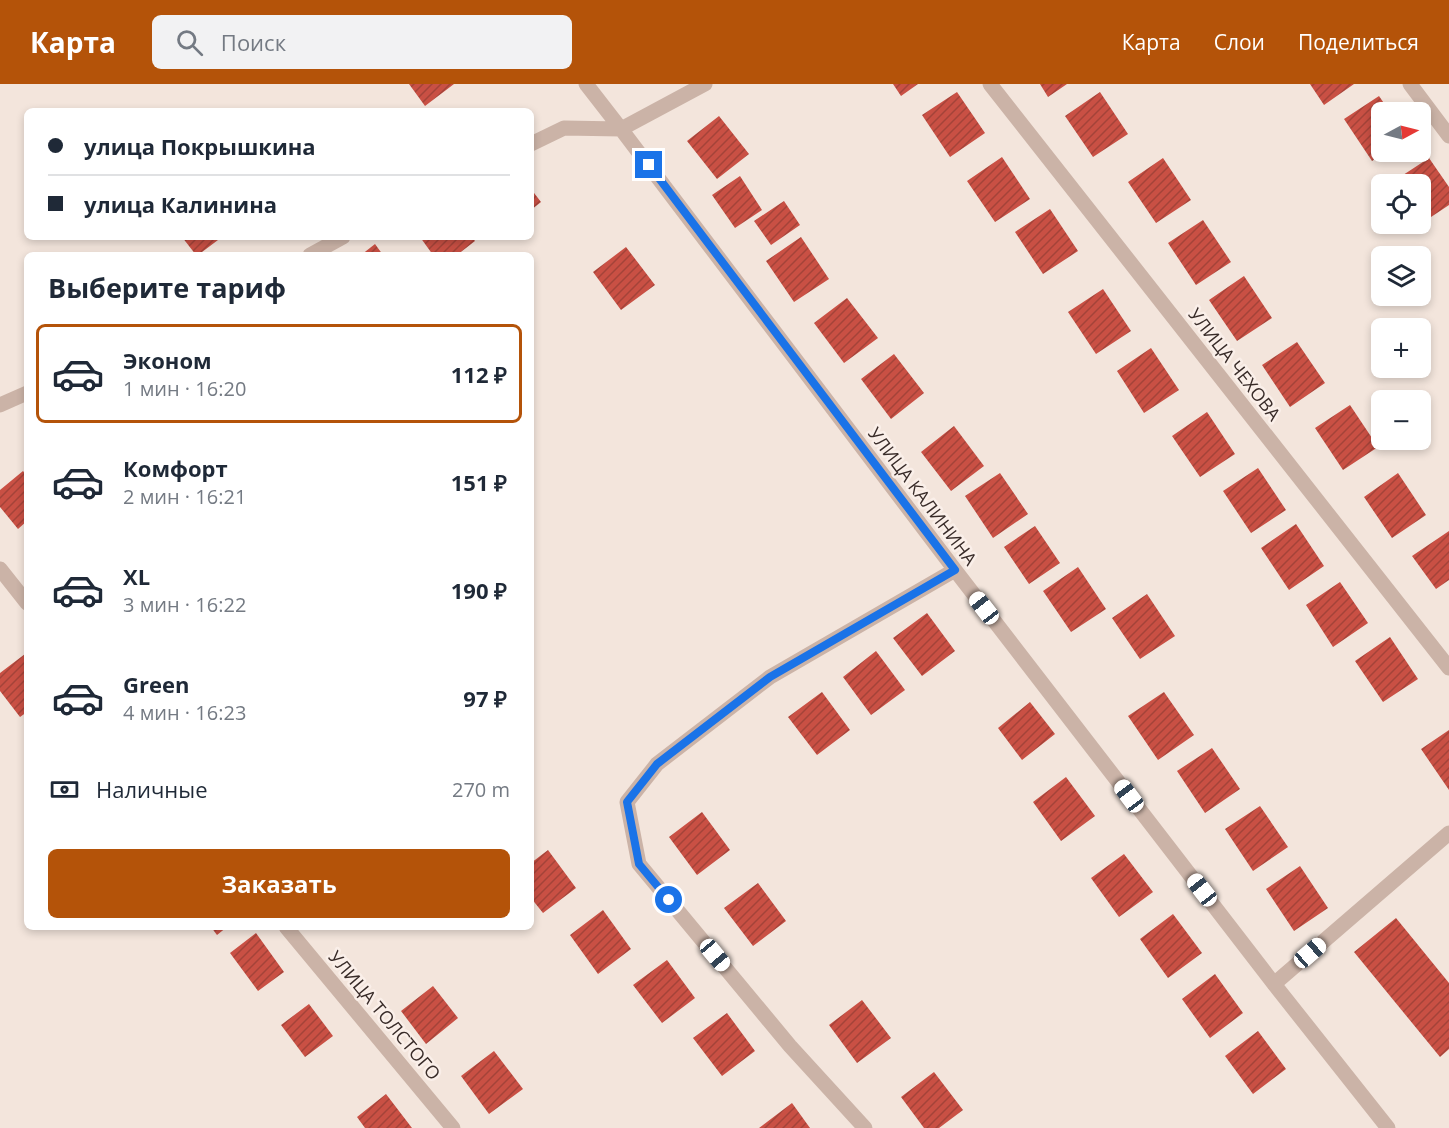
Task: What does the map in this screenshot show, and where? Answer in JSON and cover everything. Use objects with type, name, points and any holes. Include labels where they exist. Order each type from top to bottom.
[{"type":"street","name":"УЛИЦА КАЛИНИНА","points":[[586,84],[955,570],[1388,1128]]},
{"type":"street","points":[[534,143],[564,128],[621,129],[705,84]]},
{"type":"street","name":"УЛИЦА ЧЕХОВА","points":[[990,84],[1449,668]]},
{"type":"street","points":[[1410,84],[1449,136]]},
{"type":"street","points":[[316,252],[338,240]]},
{"type":"street","points":[[0,405],[24,394]]},
{"type":"street","points":[[0,569],[24,599]]},
{"type":"street","points":[[865,1128],[790,1046],[639,864],[627,802],[657,764],[770,677],[955,570]]},
{"type":"street","points":[[1274,984],[1449,833]]},
{"type":"street","name":"УЛИЦА ТОЛСТОГО","points":[[288,930],[453,1128]]},
{"type":"building","points":[[409,84],[454,84],[425,106]]},
{"type":"building","points":[[893,84],[918,84],[901,96]]},
{"type":"building","points":[[1040,84],[1067,84],[1048,97]]},
{"type":"building","points":[[1310,84],[1354,84],[1324,105]]},
{"type":"building","points":[[957,92],[985,133],[950,157],[922,115]]},
{"type":"building","points":[[1100,92],[1128,134],[1093,157],[1065,116]]},
{"type":"building","points":[[1379,96],[1383,102],[1371,102],[1371,160],[1344,119]]},
{"type":"building","points":[[719,116],[749,154],[717,179],[687,141]]},
{"type":"building","points":[[1002,157],[1030,199],[995,222],[967,181]]},
{"type":"building","points":[[1163,158],[1191,200],[1156,223],[1128,182]]},
{"type":"building","points":[[1431,161],[1449,187],[1449,205],[1431,217],[1431,174],[1405,174],[1423,162]]},
{"type":"building","points":[[740,176],[762,210],[735,228],[712,195]]},
{"type":"building","points":[[534,193],[541,202],[534,208]]},
{"type":"building","points":[[784,201],[800,225],[771,245],[754,221]]},
{"type":"building","points":[[1050,209],[1078,251],[1043,274],[1015,232]]},
{"type":"building","points":[[1203,220],[1231,262],[1196,285],[1168,243]]},
{"type":"building","points":[[801,237],[829,279],[794,302],[766,261]]},
{"type":"building","points":[[184,240],[218,240],[202,252],[194,252]]},
{"type":"building","points":[[422,240],[475,241],[461,252],[431,252]]},
{"type":"building","points":[[375,244],[381,252],[365,252]]},
{"type":"building","points":[[626,247],[655,285],[621,310],[593,272]]},
{"type":"building","points":[[1244,276],[1272,318],[1237,341],[1209,300]]},
{"type":"building","points":[[1103,289],[1131,331],[1096,354],[1068,312]]},
{"type":"building","points":[[847,298],[878,338],[844,363],[814,323]]},
{"type":"building","points":[[1297,342],[1325,383],[1290,407],[1262,365]]},
{"type":"building","points":[[1151,348],[1179,390],[1144,413],[1117,371]]},
{"type":"building","points":[[894,354],[924,393],[891,419],[861,379]]},
{"type":"building","points":[[1350,405],[1371,436],[1371,450],[1373,450],[1343,470],[1315,428]]},
{"type":"building","points":[[1207,412],[1235,454],[1200,477],[1172,436]]},
{"type":"building","points":[[954,426],[984,466],[951,491],[921,452]]},
{"type":"building","points":[[1258,468],[1286,510],[1251,533],[1223,491]]},
{"type":"building","points":[[24,472],[24,524],[18,529],[0,507],[0,490]]},
{"type":"building","points":[[1000,473],[1028,514],[993,538],[965,496]]},
{"type":"building","points":[[1398,473],[1426,515],[1392,538],[1364,497]]},
{"type":"building","points":[[1296,524],[1324,566],[1289,590],[1261,548]]},
{"type":"building","points":[[1035,526],[1060,563],[1029,584],[1004,547]]},
{"type":"building","points":[[1449,531],[1449,580],[1436,589],[1412,556]]},
{"type":"building","points":[[1078,567],[1106,609],[1071,632],[1043,591]]},
{"type":"building","points":[[1340,582],[1368,623],[1333,647],[1306,605]]},
{"type":"building","points":[[1147,594],[1175,636],[1140,659],[1112,618]]},
{"type":"building","points":[[927,613],[955,651],[922,676],[893,638]]},
{"type":"building","points":[[1390,637],[1418,679],[1383,702],[1355,661]]},
{"type":"building","points":[[876,651],[905,690],[871,715],[843,677]]},
{"type":"building","points":[[24,655],[24,714],[20,717],[0,691],[0,673]]},
{"type":"building","points":[[822,692],[850,730],[817,755],[788,717]]},
{"type":"building","points":[[1164,692],[1194,735],[1158,760],[1128,716]]},
{"type":"building","points":[[1030,702],[1055,734],[1022,760],[998,728]]},
{"type":"building","points":[[1449,730],[1449,790],[1421,749]]},
{"type":"building","points":[[1212,748],[1240,789],[1205,813],[1177,771]]},
{"type":"building","points":[[1066,777],[1095,816],[1061,841],[1033,802]]},
{"type":"building","points":[[1260,806],[1288,847],[1253,871],[1225,829]]},
{"type":"building","points":[[702,812],[730,850],[697,875],[669,837]]},
{"type":"building","points":[[548,850],[576,888],[543,913],[534,902],[534,861]]},
{"type":"building","points":[[1124,854],[1153,892],[1119,917],[1091,878]]},
{"type":"building","points":[[1300,866],[1328,908],[1294,931],[1266,889]]},
{"type":"building","points":[[758,883],[786,921],[753,946],[724,908]]},
{"type":"building","points":[[603,910],[631,949],[598,974],[570,935]]},
{"type":"building","points":[[1173,914],[1202,953],[1168,978],[1140,939]]},
{"type":"building","points":[[1396,918],[1449,983],[1449,1049],[1440,1057],[1354,952]]},
{"type":"building","points":[[213,930],[223,930],[217,935]]},
{"type":"building","points":[[256,933],[284,972],[258,991],[230,953]]},
{"type":"building","points":[[667,960],[695,998],[662,1023],[633,985]]},
{"type":"building","points":[[1215,974],[1243,1013],[1210,1038],[1182,999]]},
{"type":"building","points":[[433,986],[458,1018],[426,1044],[401,1011]]},
{"type":"building","points":[[862,1000],[891,1038],[857,1063],[829,1025]]},
{"type":"building","points":[[309,1004],[333,1036],[305,1057],[281,1025]]},
{"type":"building","points":[[727,1013],[755,1051],[722,1076],[693,1038]]},
{"type":"building","points":[[1258,1031],[1286,1069],[1253,1094],[1225,1056]]},
{"type":"building","points":[[494,1051],[523,1089],[489,1114],[461,1076]]},
{"type":"building","points":[[934,1072],[963,1110],[939,1128],[924,1128],[901,1097]]},
{"type":"building","points":[[386,1094],[412,1128],[365,1128],[357,1117]]},
{"type":"building","points":[[792,1103],[810,1128],[759,1128]]},
{"type":"route","points":[[649,165],[955,570],[770,677],[657,764],[627,802],[639,864],[669,900]]}]
